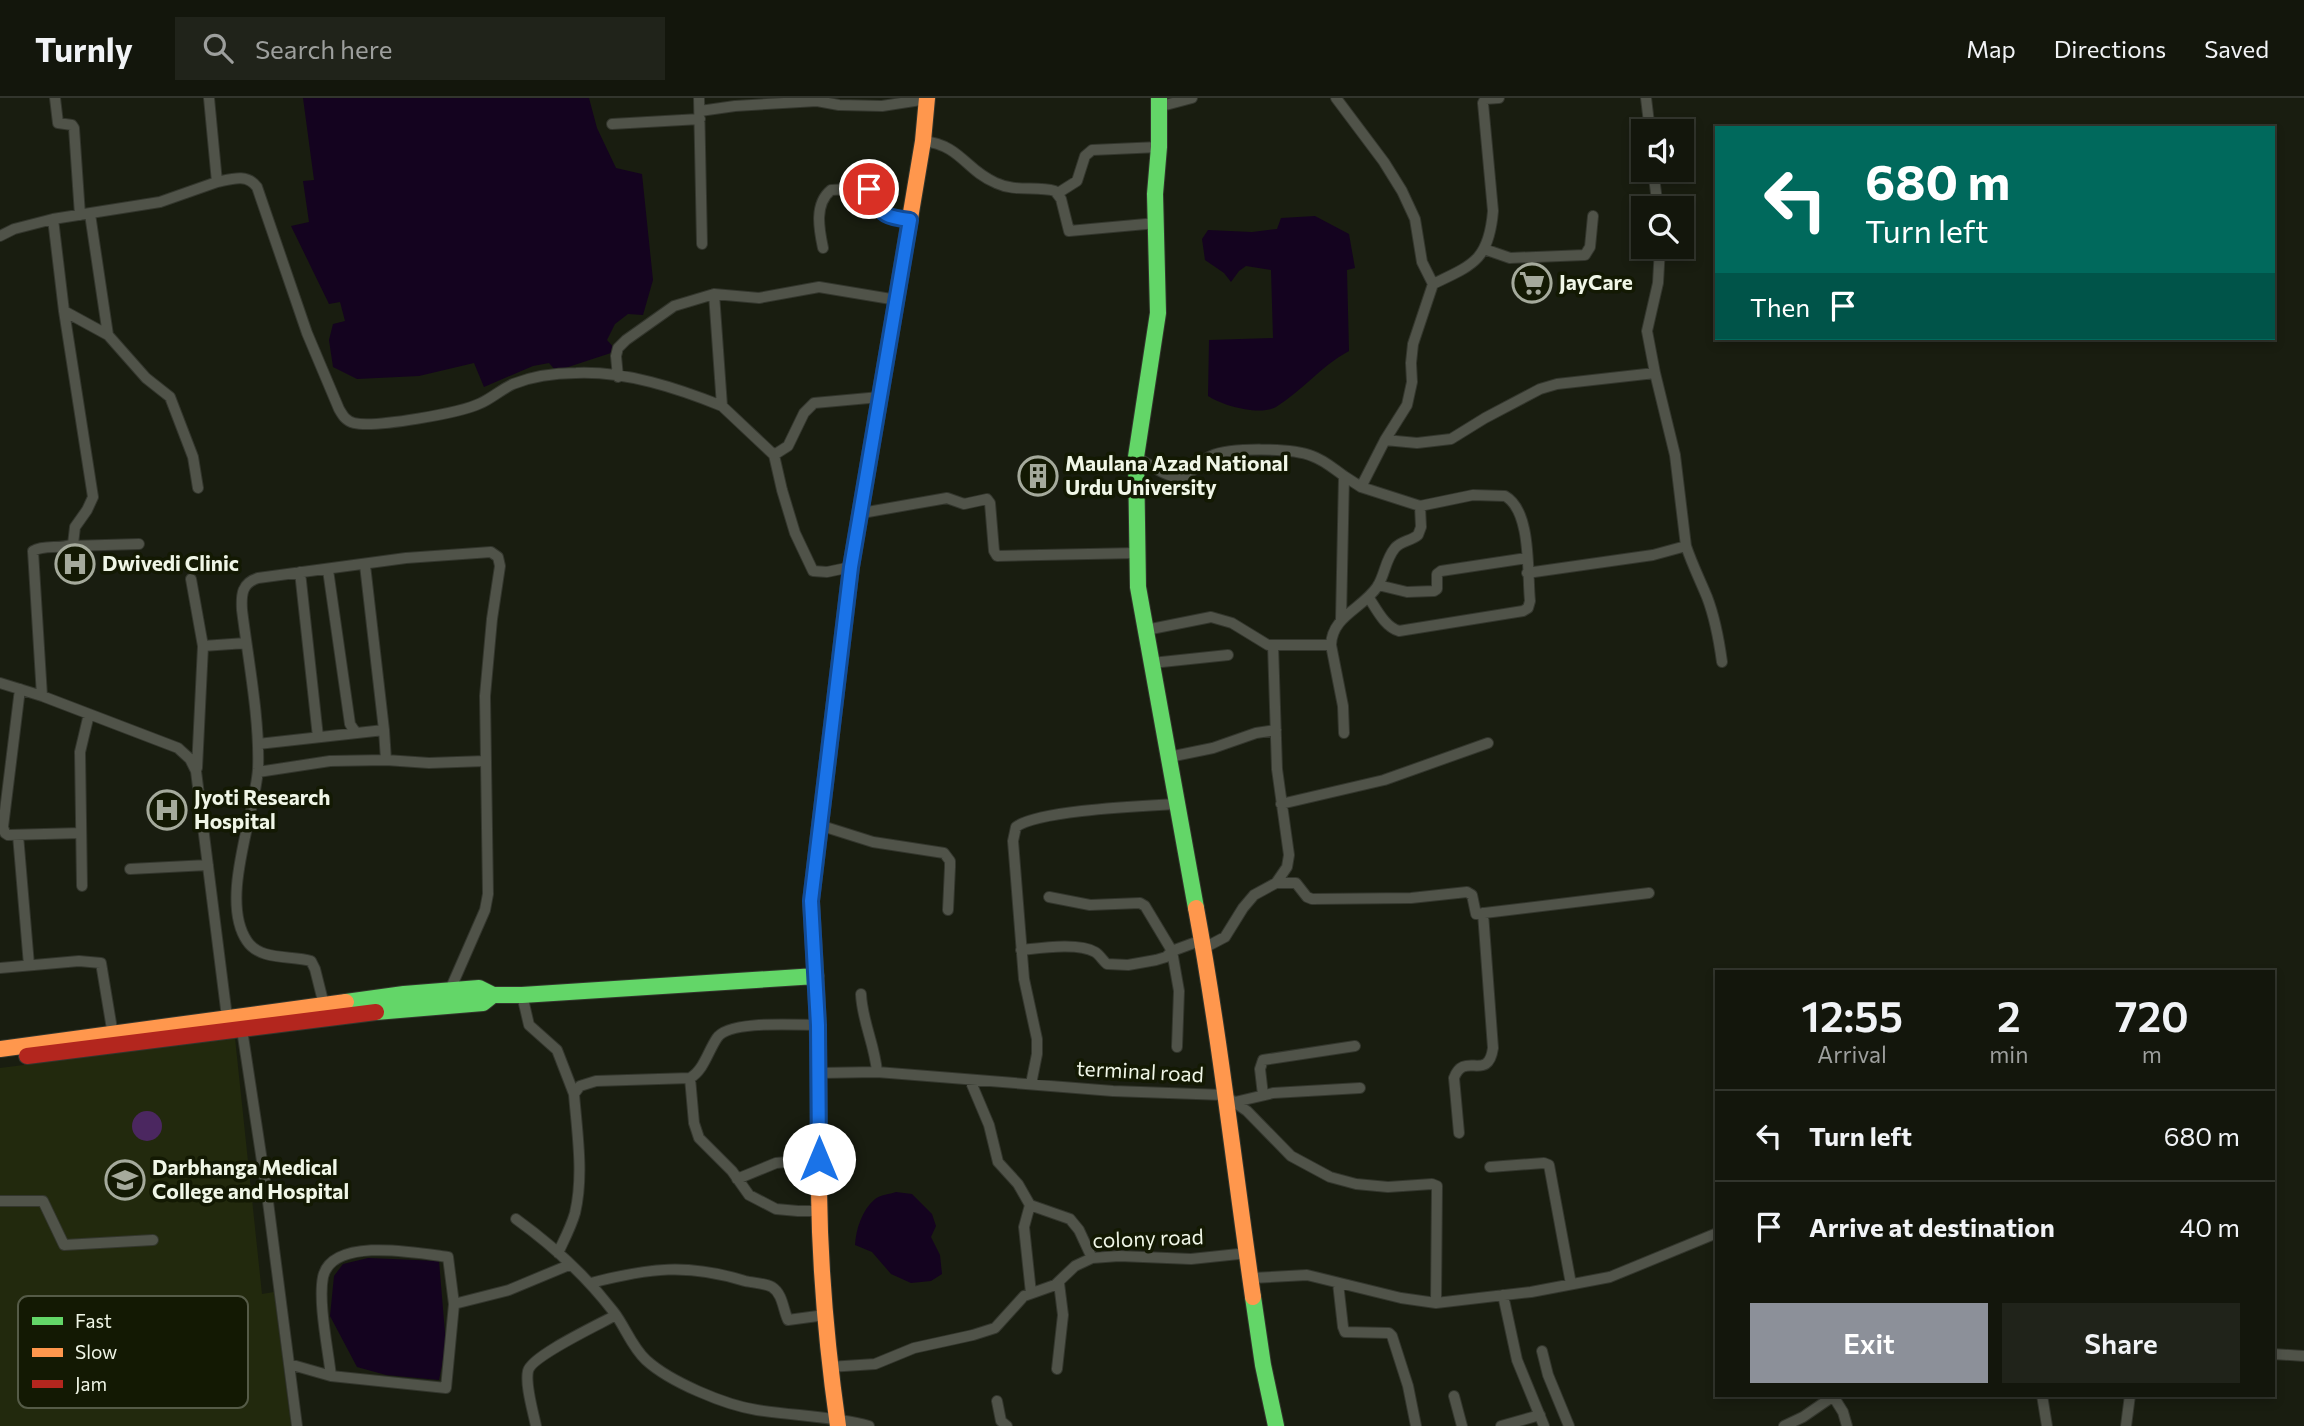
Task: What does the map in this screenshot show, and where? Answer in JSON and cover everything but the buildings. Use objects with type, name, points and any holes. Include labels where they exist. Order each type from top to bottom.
[{"type":"street","points":[[55,98],[58,123],[72,125],[74,128],[85,214],[108,335]]},
{"type":"street","points":[[209,98],[217,183]]},
{"type":"street","points":[[699,98],[702,244]]},
{"type":"street","points":[[1192,98],[1158,103],[1158,313],[1136,457],[1138,587],[1230,1099],[1263,1365],[1276,1426]]},
{"type":"street","points":[[1336,98],[1384,162],[1402,191],[1415,219],[1422,262],[1433,284],[1413,344],[1412,382],[1408,405],[1385,440],[1361,487]]},
{"type":"street","points":[[1433,284],[1467,268],[1479,258],[1484,249],[1492,226],[1493,211],[1483,99],[1499,98]]},
{"type":"street","points":[[1646,98],[1649,119]]},
{"type":"street","points":[[612,124],[803,102],[862,107],[927,99],[923,141],[851,567],[811,901],[818,1025],[819,1159],[825,1315],[829,1367],[838,1423]]},
{"type":"street","points":[[923,141],[947,146],[962,156],[981,175],[1003,186],[1051,189],[1058,193],[1069,232],[1157,223]]},
{"type":"street","points":[[1058,193],[1077,181],[1085,156],[1092,150],[1159,147]]},
{"type":"street","points":[[0,220],[2,234],[53,219],[160,202],[231,179],[247,178],[257,187],[307,333],[338,410],[351,423],[372,424],[466,409],[482,403],[513,384],[534,378],[577,373],[618,376],[675,388],[722,406],[774,455],[795,533],[811,567],[820,573],[851,567]]},
{"type":"street","points":[[822,248],[819,213],[827,193],[831,190],[867,188],[884,214],[910,220]]},
{"type":"street","points":[[1484,249],[1510,258],[1585,255],[1590,247],[1593,216]]},
{"type":"street","points":[[53,219],[64,311],[93,491],[91,503],[75,527],[71,546]]},
{"type":"street","points":[[1659,259],[1658,283],[1647,331],[1675,455],[1686,546],[1708,599],[1718,634],[1722,662]]},
{"type":"street","points":[[618,376],[615,356],[626,340],[674,306],[714,294],[759,298],[819,287],[897,300]]},
{"type":"street","points":[[714,294],[722,406]]},
{"type":"street","points":[[64,311],[108,335],[146,378],[170,397],[192,457],[198,488]]},
{"type":"street","points":[[1385,440],[1417,443],[1451,439],[1540,389],[1557,384],[1655,373]]},
{"type":"street","points":[[774,455],[788,446],[804,413],[814,403],[880,397]]},
{"type":"street","points":[[1136,457],[1181,477],[1211,456],[1235,450],[1300,453],[1320,459],[1361,487],[1420,506],[1473,495],[1505,496],[1510,499],[1524,528],[1530,601],[1528,608],[1517,614],[1399,631],[1392,629],[1369,598]]},
{"type":"street","points":[[1341,620],[1344,476]]},
{"type":"street","points":[[862,513],[943,498],[951,498],[964,504],[987,499],[990,503],[994,551],[997,556],[1137,553]]},
{"type":"street","points":[[1344,733],[1343,706],[1331,645],[1334,632],[1341,620],[1369,598],[1396,546],[1414,538],[1420,531],[1420,506]]},
{"type":"street","points":[[42,696],[33,554],[36,548],[139,544]]},
{"type":"street","points":[[1527,573],[1653,555],[1686,546]]},
{"type":"street","points":[[324,1005],[311,961],[276,956],[254,949],[248,944],[240,927],[237,892],[239,874],[258,772],[258,744],[242,598],[246,583],[258,578],[406,558],[491,552],[498,557],[500,566],[485,696],[487,902],[450,990]]},
{"type":"street","points":[[1378,585],[1407,592],[1434,592],[1437,587],[1437,574],[1441,571],[1527,558]]},
{"type":"street","points":[[365,565],[386,760]]},
{"type":"street","points":[[328,570],[350,724],[356,733]]},
{"type":"street","points":[[300,572],[318,737]]},
{"type":"street","points":[[191,579],[203,646],[197,771],[208,865],[267,1194],[297,1426]]},
{"type":"street","points":[[1146,630],[1211,617],[1232,624],[1268,645],[1331,645]]},
{"type":"street","points":[[203,646],[246,643]]},
{"type":"street","points":[[1273,645],[1277,769],[1289,855],[1286,867],[1276,883]]},
{"type":"street","points":[[1152,663],[1228,655]]},
{"type":"street","points":[[0,682],[178,748],[190,759],[197,771]]},
{"type":"street","points":[[20,689],[4,827],[8,835],[81,833]]},
{"type":"street","points":[[82,886],[80,752],[89,714]]},
{"type":"street","points":[[258,744],[384,730]]},
{"type":"street","points":[[1169,757],[1213,748],[1249,734],[1276,730]]},
{"type":"street","points":[[1281,804],[1393,777],[1488,743]]},
{"type":"street","points":[[258,772],[330,761],[485,761]]},
{"type":"street","points":[[1031,1084],[1037,1040],[1024,979],[1021,950],[1013,841],[1016,827],[1025,821],[1061,814],[1176,804]]},
{"type":"street","points":[[819,825],[873,842],[944,853],[950,861],[948,910]]},
{"type":"street","points":[[18,835],[29,965]]},
{"type":"street","points":[[130,869],[208,865]]},
{"type":"street","points":[[1021,950],[1085,949],[1097,954],[1107,964],[1116,966],[1162,959],[1172,951],[1225,937],[1254,895],[1276,883],[1296,883],[1307,897],[1318,900],[1411,898],[1467,892],[1472,895],[1475,914],[1649,893]]},
{"type":"street","points":[[1049,897],[1090,905],[1143,904],[1172,951],[1179,990],[1177,1047]]},
{"type":"street","points":[[1459,1133],[1454,1078],[1456,1073],[1462,1067],[1487,1064],[1491,1061],[1493,1048],[1483,913]]},
{"type":"street","points":[[0,968],[79,961],[101,963],[113,1035]]},
{"type":"street","points":[[0,1049],[235,1024],[352,1008],[450,990],[479,988],[493,995],[522,995],[816,976]]},
{"type":"street","points":[[861,994],[862,1013],[875,1052],[877,1072]]},
{"type":"street","points":[[0,1059],[117,1048],[324,1005],[352,1008],[483,1003],[493,995]]},
{"type":"street","points":[[522,995],[529,1025],[557,1051],[574,1094],[578,1197],[571,1224],[558,1253]]},
{"type":"street","points":[[574,1094],[580,1086],[596,1081],[690,1079],[698,1072],[718,1035],[726,1029],[744,1026],[818,1025]]},
{"type":"street","points":[[1263,1095],[1260,1069],[1263,1060],[1355,1046]]},
{"type":"street","name":"terminal road","points":[[819,1073],[877,1072],[1230,1099],[1360,1088]]},
{"type":"street","points":[[690,1079],[696,1131],[702,1143],[749,1195],[776,1209],[821,1211]]},
{"type":"street","points":[[970,1080],[989,1125],[998,1162],[1018,1184],[1030,1205],[1070,1219],[1079,1230],[1092,1258]]},
{"type":"street","points":[[1230,1099],[1247,1111],[1291,1156],[1330,1177],[1356,1184],[1388,1187],[1432,1184],[1437,1186],[1436,1303]]},
{"type":"street","points":[[737,1179],[776,1163],[819,1159]]},
{"type":"street","points":[[1489,1167],[1544,1163],[1549,1165],[1571,1284]]},
{"type":"street","points":[[0,1201],[43,1201],[64,1245],[153,1240]]},
{"type":"street","points":[[1030,1205],[1024,1227],[1031,1293]]},
{"type":"street","points":[[516,1219],[539,1235],[591,1283],[643,1357],[671,1378],[754,1410],[869,1426]]},
{"type":"street","points":[[1252,1278],[1307,1275],[1401,1298],[1436,1303],[1610,1277],[1715,1234]]},
{"type":"street","points":[[289,1364],[331,1376],[446,1388],[454,1304],[449,1256],[397,1251],[351,1252],[335,1259],[323,1275],[331,1376]]},
{"type":"street","name":"colony road","points":[[829,1367],[875,1364],[914,1348],[995,1328],[1019,1301],[1031,1293],[1059,1283],[1075,1266],[1092,1258],[1119,1256],[1191,1259],[1248,1253]]},
{"type":"street","points":[[454,1304],[509,1290],[569,1265]]},
{"type":"street","points":[[591,1283],[669,1268],[696,1269],[771,1287],[781,1298],[788,1320],[825,1315]]},
{"type":"street","points":[[1057,1369],[1063,1315],[1059,1283]]},
{"type":"street","points":[[1338,1283],[1345,1332],[1382,1331],[1392,1336],[1408,1386],[1416,1426]]},
{"type":"street","points":[[1501,1426],[1542,1421],[1517,1360],[1503,1295]]},
{"type":"street","points":[[536,1426],[528,1382],[530,1366],[561,1345],[616,1315]]},
{"type":"street","points":[[1542,1351],[1548,1375],[1569,1426]]},
{"type":"street","points":[[2275,1354],[2304,1356]]},
{"type":"street","points":[[1454,1396],[1462,1426]]},
{"type":"street","points":[[1784,1426],[1832,1397]]},
{"type":"street","points":[[1835,1397],[1847,1426]]},
{"type":"street","points":[[2042,1397],[2047,1426]]},
{"type":"street","points":[[2126,1426],[2130,1397]]},
{"type":"street","points":[[998,1401],[1001,1421],[1007,1426]]},
{"type":"street","points":[[785,1414],[785,1426]]},
{"type":"shaded area","points":[[303,98],[589,98],[597,128],[616,168],[642,174],[653,280],[643,315],[628,314],[615,324],[607,340],[617,351],[556,371],[549,363],[533,366],[484,387],[474,363],[419,376],[357,379],[333,367],[329,340],[333,324],[345,321],[340,302],[329,304],[291,226],[309,222],[303,181],[314,180]]},
{"type":"shaded area","points":[[1315,216],[1349,234],[1355,268],[1347,270],[1349,351],[1285,401],[1269,410],[1242,409],[1208,396],[1209,340],[1273,338],[1271,270],[1246,266],[1231,282],[1224,273],[1205,260],[1202,239],[1208,230],[1252,232],[1277,229],[1281,218]]},
{"type":"shaded area","name":"Darbhanga Medical College and Hospital","points":[[235,1038],[262,1294],[274,1292],[291,1426],[0,1426],[0,1068]]},
{"type":"shaded area","points":[[147,1111],[158,1115],[162,1126],[158,1137],[147,1141],[136,1137],[132,1126],[136,1115]]},
{"type":"shaded area","points":[[896,1192],[912,1194],[932,1214],[936,1226],[931,1237],[940,1255],[942,1274],[931,1281],[911,1283],[891,1274],[872,1252],[855,1245],[860,1220],[870,1203],[880,1196]]},
{"type":"shaded area","points":[[368,1258],[439,1261],[446,1345],[439,1380],[386,1375],[357,1367],[330,1316],[334,1276],[343,1264]]},
{"type":"traffic: fast","points":[[1159,98],[1155,194],[1158,313],[1136,457],[1138,587],[1196,908]]},
{"type":"traffic: fast","points":[[816,985],[811,901],[851,567],[895,308]]},
{"type":"traffic: fast","points":[[346,1002],[479,988],[493,995],[522,995],[816,976]]},
{"type":"traffic: fast","points":[[376,1012],[483,1003],[493,995]]},
{"type":"traffic: fast","points":[[1253,1297],[1276,1426]]},
{"type":"traffic: slow","points":[[895,308],[923,141],[927,98]]},
{"type":"traffic: slow","points":[[1196,908],[1220,1053],[1253,1297]]},
{"type":"traffic: slow","points":[[816,985],[821,1251],[827,1339],[838,1426]]},
{"type":"traffic: slow","points":[[0,1049],[346,1002]]},
{"type":"traffic: jam","points":[[27,1056],[376,1012]]},
{"type":"place","name":"JayCare","points":[[1532,283]]},
{"type":"place","name":"Maulana Azad National Urdu University","points":[[1038,476]]},
{"type":"place","name":"Dwivedi Clinic","points":[[75,564]]},
{"type":"place","name":"Jyoti Research Hospital","points":[[167,810]]},
{"type":"place","name":"Darbhanga Medical College and Hospital","points":[[125,1180]]},
{"type":"route","points":[[819,1159],[818,1025],[811,901],[851,567],[910,220],[884,214],[869,189]]}]
